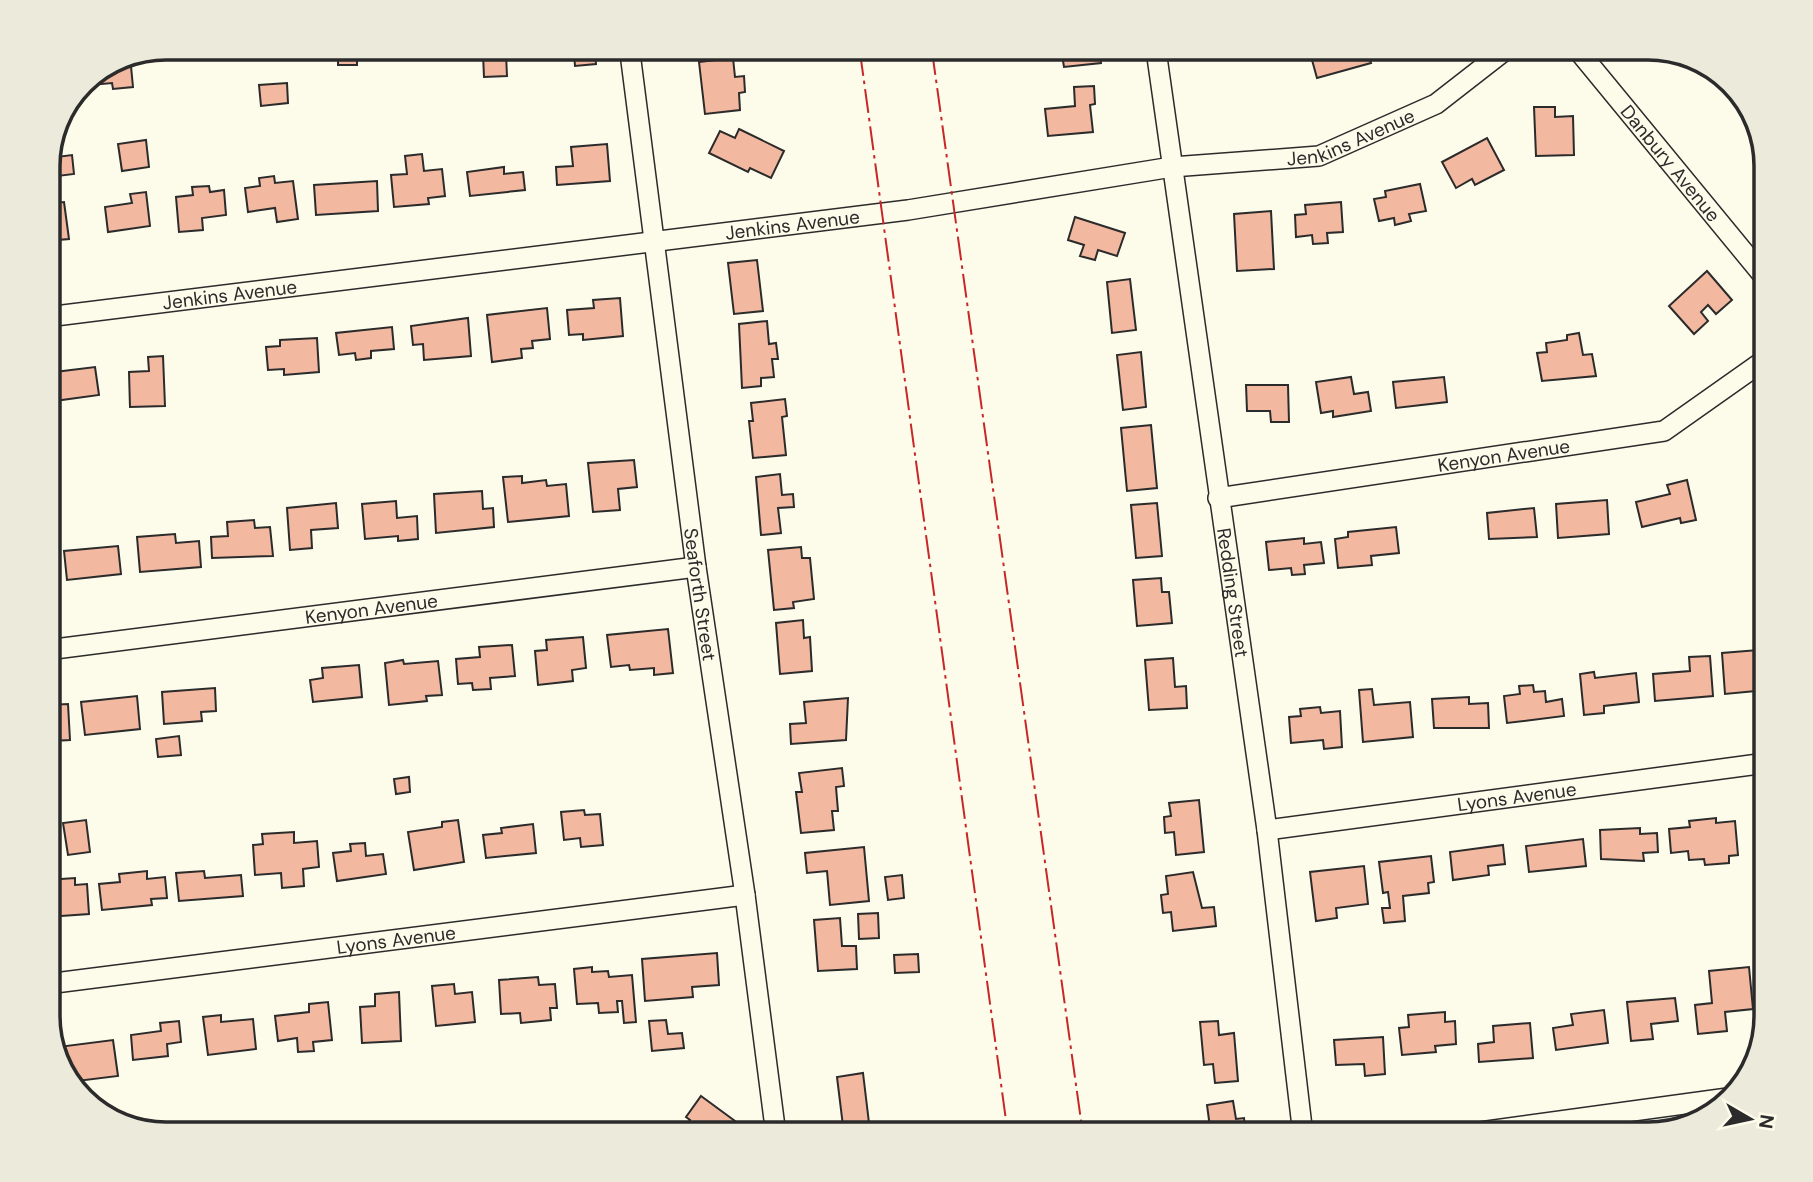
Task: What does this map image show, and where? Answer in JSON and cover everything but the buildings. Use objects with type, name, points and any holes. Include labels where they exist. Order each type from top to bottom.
[{"type":"street","name":"Seaforth Street","points":[[631,60],[696,567],[745,895],[774,1122]]},
{"type":"street","name":"Redding Street","points":[[1157,60],[1267,830],[1301,1122]]},
{"type":"street","name":"Jenkins Avenue","points":[[60,315],[908,209],[1172,167],[1319,156],[1436,104],[1493,60]]},
{"type":"street","name":"Danbury Avenue","points":[[1586,60],[1754,264]]},
{"type":"street","name":"Kenyon Avenue","points":[[1218,498],[1664,431],[1754,367]]},
{"type":"street","name":"Kenyon Avenue","points":[[60,648],[696,567]]},
{"type":"street","name":"Lyons Avenue","points":[[1267,830],[1754,765]]},
{"type":"street","name":"Lyons Avenue","points":[[60,982],[745,895]]},
{"type":"street","points":[[1553,1122],[1712,1100]]},
{"type":"power","points":[[861,60],[1006,1122]]},
{"type":"power","points":[[933,60],[1081,1122]]}]
